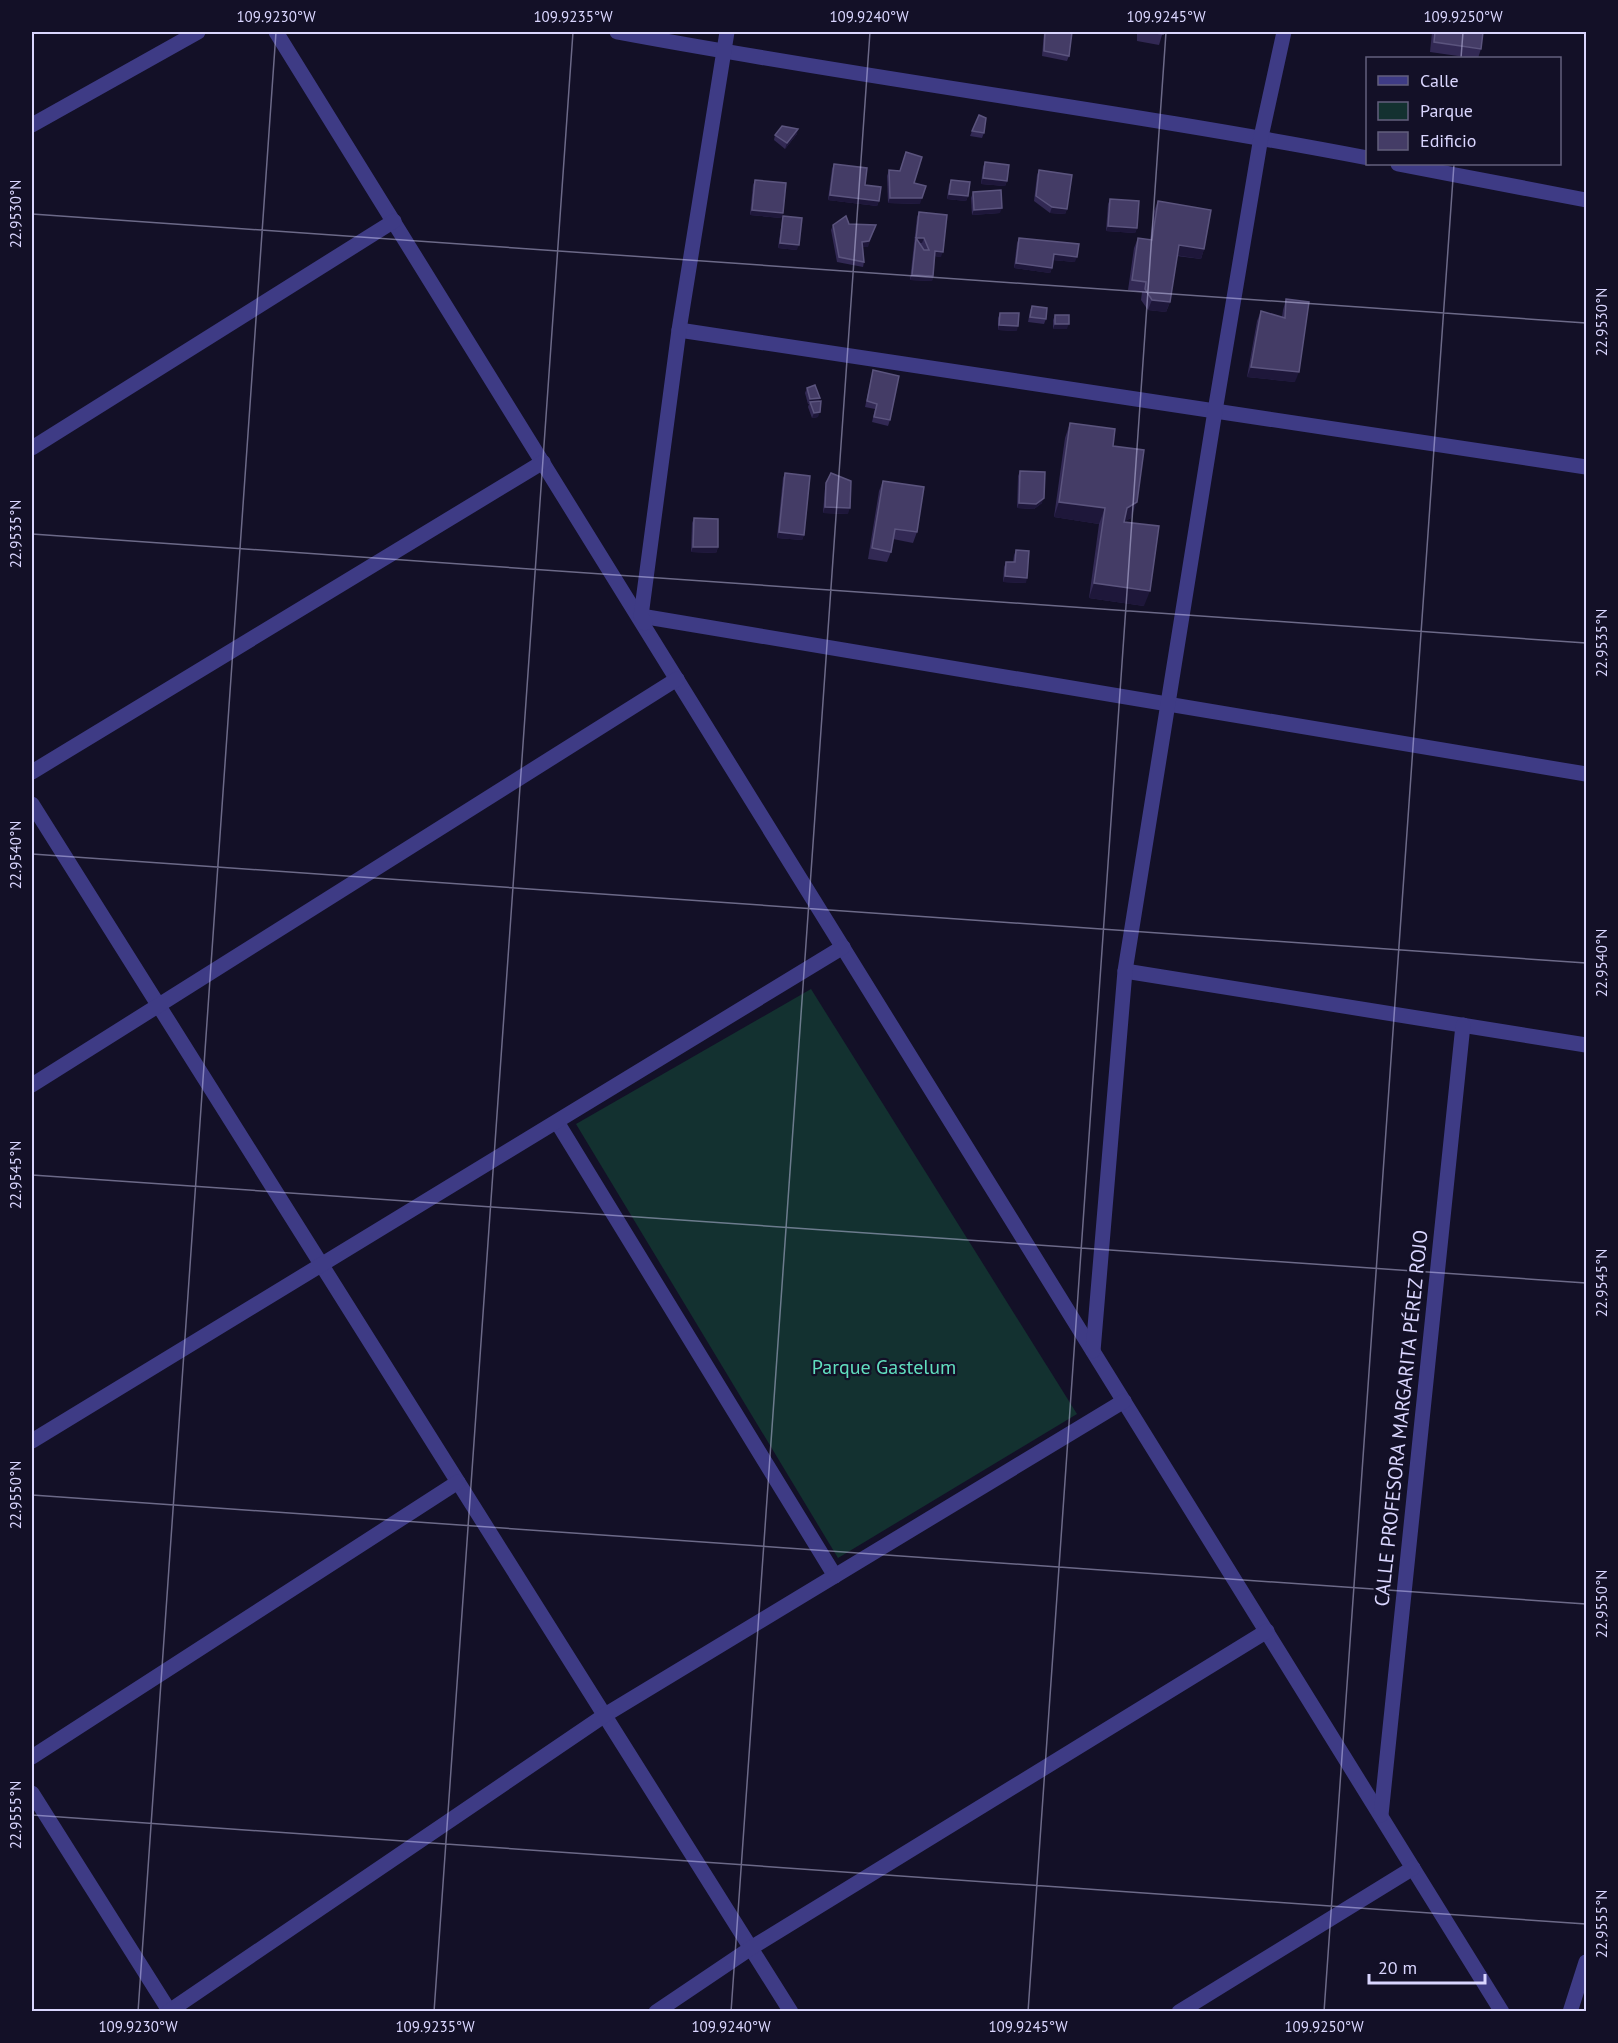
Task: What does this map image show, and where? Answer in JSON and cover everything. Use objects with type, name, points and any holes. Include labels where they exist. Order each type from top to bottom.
[{"type":"street","points":[[32,125],[198,32]]},
{"type":"street","points":[[276,32],[1502,2012]]},
{"type":"street","points":[[617,32],[1261,137],[1366,158]]},
{"type":"street","points":[[654,642],[641,616],[679,330],[727,32]]},
{"type":"street","points":[[1093,1351],[1125,971],[1261,137],[1284,32]]},
{"type":"street","points":[[1403,165],[1587,200]]},
{"type":"street","points":[[32,448],[394,221]]},
{"type":"street","points":[[679,330],[1587,466]]},
{"type":"street","points":[[32,772],[543,462]]},
{"type":"street","points":[[641,616],[1587,774]]},
{"type":"street","points":[[32,1085],[677,679]]},
{"type":"street","points":[[32,804],[791,2012]]},
{"type":"street","points":[[32,1441],[843,947]]},
{"type":"street","points":[[1125,971],[1587,1045]]},
{"type":"street","name":"CALLE PROFESORA MARGARITA PÉREZ ROJO","points":[[1381,1815],[1463,1025]]},
{"type":"street","points":[[557,1122],[834,1576]]},
{"type":"street","points":[[32,1793],[169,2011],[605,1715],[1124,1401]]},
{"type":"street","points":[[32,1757],[458,1482]]},
{"type":"street","points":[[656,2012],[751,1948],[1267,1631]]},
{"type":"street","points":[[1179,2012],[1413,1868]]},
{"type":"street","points":[[1570,2012],[1587,1962]]},
{"type":"green space","name":"Parque Gastelum","points":[[811,989],[1077,1414],[838,1558],[576,1124]]},
{"type":"building","points":[[1045,32],[1072,32],[1069,56],[1044,51]]},
{"type":"building","points":[[1435,32],[1483,32],[1481,49],[1434,42]]},
{"type":"building","points":[[979,115],[986,118],[984,133],[972,131]]},
{"type":"building","points":[[782,126],[798,129],[787,143],[775,135]]},
{"type":"building","points":[[906,152],[922,157],[914,183],[926,186],[922,198],[890,198],[889,170],[900,171]]},
{"type":"building","points":[[985,162],[1009,165],[1007,181],[983,178]]},
{"type":"building","points":[[834,164],[867,168],[865,185],[881,187],[879,201],[830,195]]},
{"type":"building","points":[[1039,170],[1072,175],[1067,209],[1052,207],[1036,196]]},
{"type":"building","points":[[755,180],[786,183],[783,213],[752,210]]},
{"type":"building","points":[[951,180],[970,182],[968,196],[949,194]]},
{"type":"building","points":[[1001,190],[1002,208],[974,210],[973,192]]},
{"type":"building","points":[[1110,199],[1139,201],[1137,228],[1108,226]]},
{"type":"building","points":[[1158,201],[1211,210],[1204,249],[1179,245],[1170,302],[1152,300],[1145,289],[1146,282],[1132,280],[1138,238],[1152,240]]},
{"type":"building","points":[[919,212],[947,215],[943,252],[935,251],[933,276],[912,275],[916,238]],"holes":[[[916,238],[924,238],[929,250],[924,250]]]},
{"type":"building","points":[[783,216],[802,218],[799,245],[780,243]]},
{"type":"building","points":[[846,216],[849,224],[876,225],[869,241],[862,242],[864,262],[839,257],[833,225]]},
{"type":"building","points":[[1019,238],[1079,244],[1077,257],[1054,254],[1052,268],[1016,263]]},
{"type":"building","points":[[1286,299],[1309,302],[1299,372],[1251,367],[1261,311],[1285,318]]},
{"type":"building","points":[[1032,306],[1047,308],[1046,319],[1030,317]]},
{"type":"building","points":[[1000,313],[1019,313],[1018,326],[999,325]]},
{"type":"building","points":[[1055,315],[1069,315],[1069,324],[1055,324]]},
{"type":"building","points":[[873,370],[899,376],[890,420],[874,417],[877,404],[867,401]]},
{"type":"building","points":[[815,385],[820,398],[810,399],[807,388]]},
{"type":"building","points":[[821,401],[820,412],[814,413],[810,402]]},
{"type":"building","points":[[1070,423],[1115,429],[1113,446],[1144,450],[1137,502],[1127,508],[1124,522],[1159,526],[1150,591],[1094,583],[1105,508],[1059,502]]},
{"type":"building","points":[[1020,471],[1045,472],[1044,498],[1036,504],[1019,503]]},
{"type":"building","points":[[785,473],[810,476],[804,535],[779,532]]},
{"type":"building","points":[[831,473],[851,481],[850,508],[825,507],[826,483]]},
{"type":"building","points":[[883,481],[924,487],[917,532],[895,529],[891,552],[872,548]]},
{"type":"building","points":[[694,518],[718,519],[718,547],[693,547]]},
{"type":"building","points":[[1016,550],[1029,551],[1027,578],[1005,576],[1006,562],[1015,562]]}]
